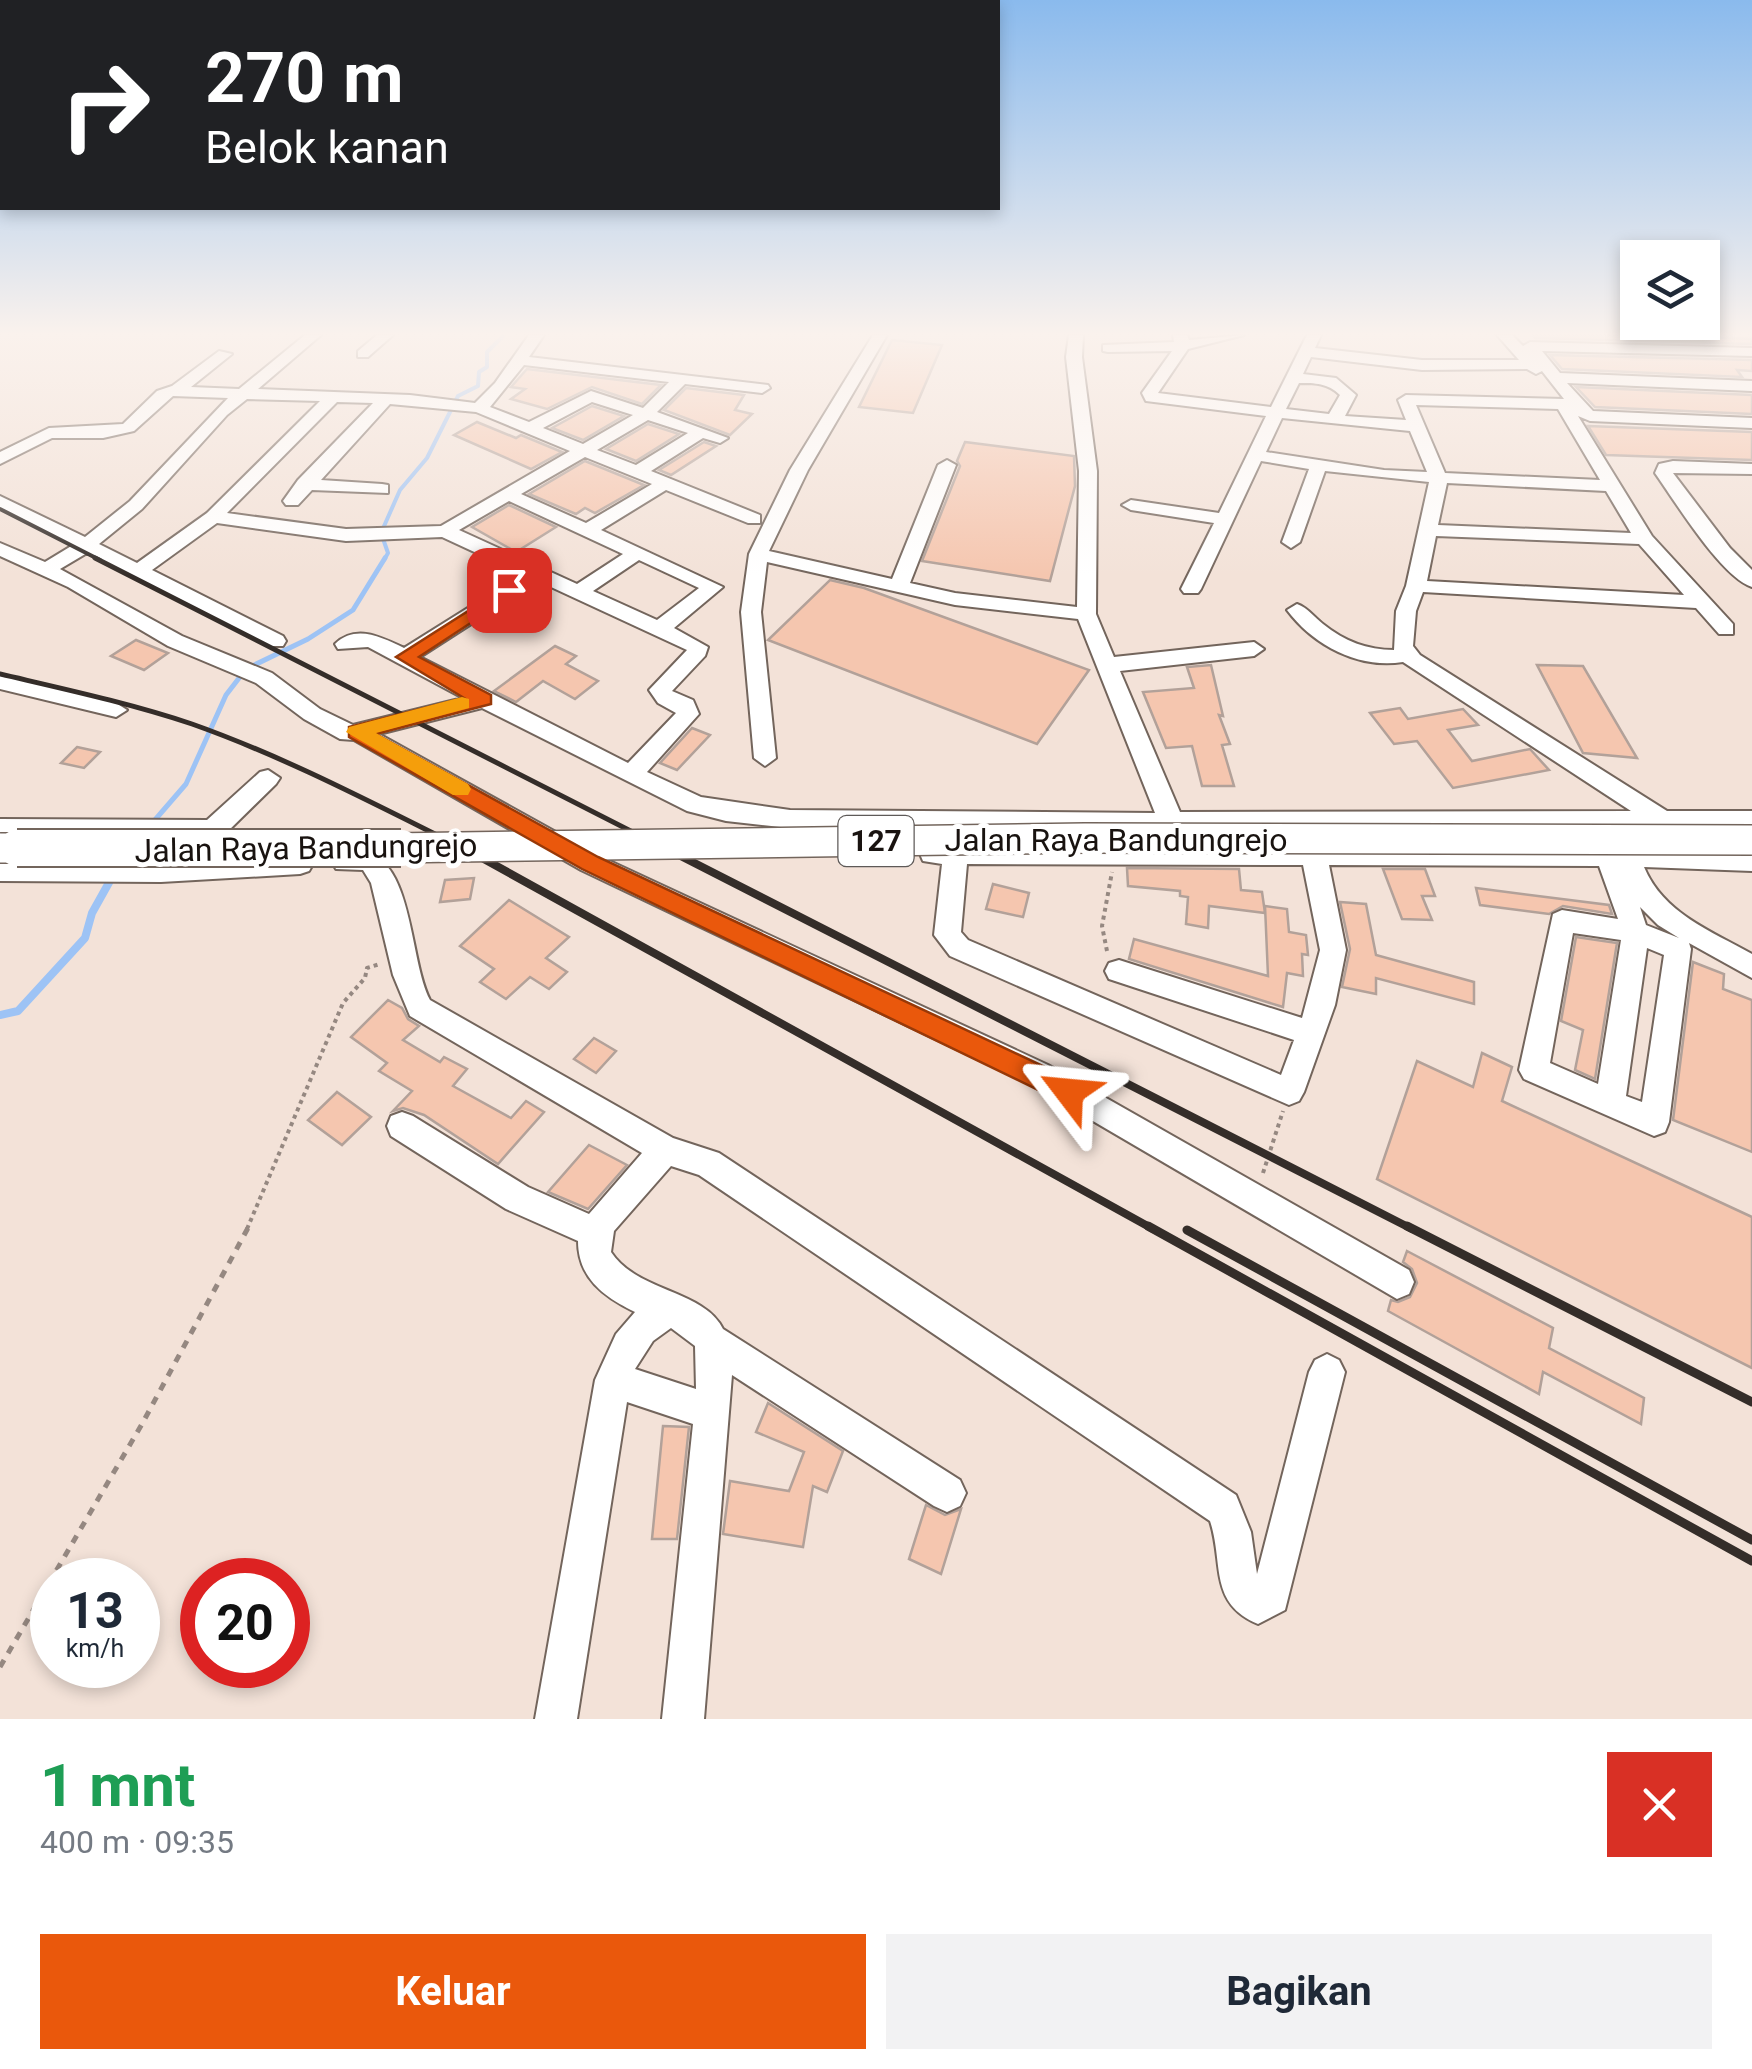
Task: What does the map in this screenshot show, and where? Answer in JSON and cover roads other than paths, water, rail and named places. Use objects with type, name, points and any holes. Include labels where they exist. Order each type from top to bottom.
[{"type":"main road","name":"Jalan Raya Bandungrejo","points":[[0,848],[268,851],[394,846],[659,847],[1030,839],[1752,840]]},
{"type":"street","points":[[0,459],[49,432],[103,433],[128,428],[141,415]]},
{"type":"street","points":[[47,570],[86,545],[145,497],[218,415]]},
{"type":"street","points":[[138,572],[213,516],[315,415]]},
{"type":"street","points":[[292,501],[370,415]]},
{"type":"street","points":[[497,415],[754,518]]},
{"type":"street","points":[[531,428],[555,415]]},
{"type":"street","points":[[445,531],[644,415]]},
{"type":"street","points":[[650,415],[720,438]]},
{"type":"street","points":[[765,758],[751,612],[758,554],[799,470],[832,415]]},
{"type":"street","points":[[1081,415],[1088,471],[1090,584],[1086,614],[1171,821]]},
{"type":"street","points":[[1191,588],[1254,455],[1277,415]]},
{"type":"street","points":[[1290,415],[1417,426]]},
{"type":"street","points":[[1337,420],[1340,415]]},
{"type":"street","points":[[1412,415],[1438,479],[1416,586],[1406,611],[1402,647],[1407,654],[1664,821]]},
{"type":"street","points":[[1570,415],[1644,540],[1726,629]]},
{"type":"street","points":[[1589,415],[1752,423]]},
{"type":"street","points":[[639,470],[700,432]]},
{"type":"street","points":[[1254,455],[1318,468],[1438,479],[1612,486]]},
{"type":"street","points":[[900,584],[947,464]]},
{"type":"street","points":[[1752,469],[1672,466],[1665,468],[1664,473],[1723,552],[1752,581]]},
{"type":"street","points":[[1292,542],[1318,468]]},
{"type":"street","points":[[586,531],[667,482]]},
{"type":"street","points":[[304,484],[382,489]]},
{"type":"street","points":[[510,495],[713,587],[658,630]]},
{"type":"street","points":[[0,502],[276,641]]},
{"type":"street","points":[[1131,505],[1225,520]]},
{"type":"street","points":[[213,516],[346,536],[445,531],[698,647],[660,690],[666,698],[689,709],[632,774]]},
{"type":"street","points":[[1428,530],[1644,540]]},
{"type":"street","points":[[0,549],[47,570],[174,642],[264,678],[348,735],[590,863],[1038,1074],[1397,1282]]},
{"type":"street","points":[[577,593],[637,553]]},
{"type":"street","points":[[758,554],[955,598],[1086,614]]},
{"type":"street","points":[[405,657],[534,575]]},
{"type":"street","points":[[1416,586],[1699,602]]},
{"type":"street","points":[[1297,610],[1312,628],[1334,642],[1379,655],[1407,654]]},
{"type":"street","points":[[346,644],[368,639],[695,805],[790,819],[1752,820]]},
{"type":"street","points":[[1105,665],[1171,660],[1194,652],[1254,649]]},
{"type":"street","points":[[0,682],[116,710]]},
{"type":"street","points":[[348,735],[484,700]]},
{"type":"street","points":[[161,872],[268,778]]},
{"type":"street","points":[[790,819],[858,854],[1752,861]]},
{"type":"street","points":[[0,828],[214,829]]},
{"type":"street","points":[[956,854],[947,936],[959,948],[1289,1092],[1312,1034],[1333,950],[1314,855]]},
{"type":"street","points":[[1610,1101],[1636,932],[1618,857]]},
{"type":"street","points":[[1618,857],[1642,893],[1667,918],[1752,967]]},
{"type":"street","points":[[0,871],[161,872],[366,861],[374,865],[390,906],[410,992],[420,1008],[666,1150],[721,1171],[1223,1508],[1232,1526],[1242,1587],[1258,1604],[1271,1596],[1327,1372]]},
{"type":"street","points":[[1562,921],[1636,932],[1678,949],[1654,1122],[1610,1101],[1534,1070],[1562,921]]},
{"type":"street","points":[[1119,972],[1312,1034]]},
{"type":"street","points":[[402,1126],[517,1198],[594,1232]]},
{"type":"street","points":[[666,1150],[598,1222],[592,1260],[632,1295],[700,1324],[714,1344],[947,1492]]},
{"type":"street","points":[[556,1719],[613,1380],[636,1331],[650,1318],[671,1310]]},
{"type":"street","points":[[683,1719],[714,1413],[714,1344]]},
{"type":"street","points":[[613,1380],[714,1413]]},
{"type":"waterway","points":[[384,560],[388,553],[381,533],[400,490],[427,458],[448,415]]},
{"type":"waterway","points":[[154,821],[186,784],[226,695],[246,669],[308,639],[353,610],[385,558]]},
{"type":"waterway","points":[[0,1015],[18,1011],[85,938],[92,913],[111,879]]},
{"type":"railway","points":[[0,509],[100,560]]},
{"type":"railway","points":[[95,558],[670,851]]},
{"type":"railway","points":[[0,674],[144,709],[228,737],[469,851]]},
{"type":"railway","points":[[464,848],[1153,1229]]},
{"type":"railway","points":[[665,848],[1412,1229]]},
{"type":"railway","points":[[1148,1226],[1752,1561]]},
{"type":"railway","points":[[1407,1226],[1752,1402]]},
{"type":"railway","points":[[1187,1230],[1752,1540]]}]
